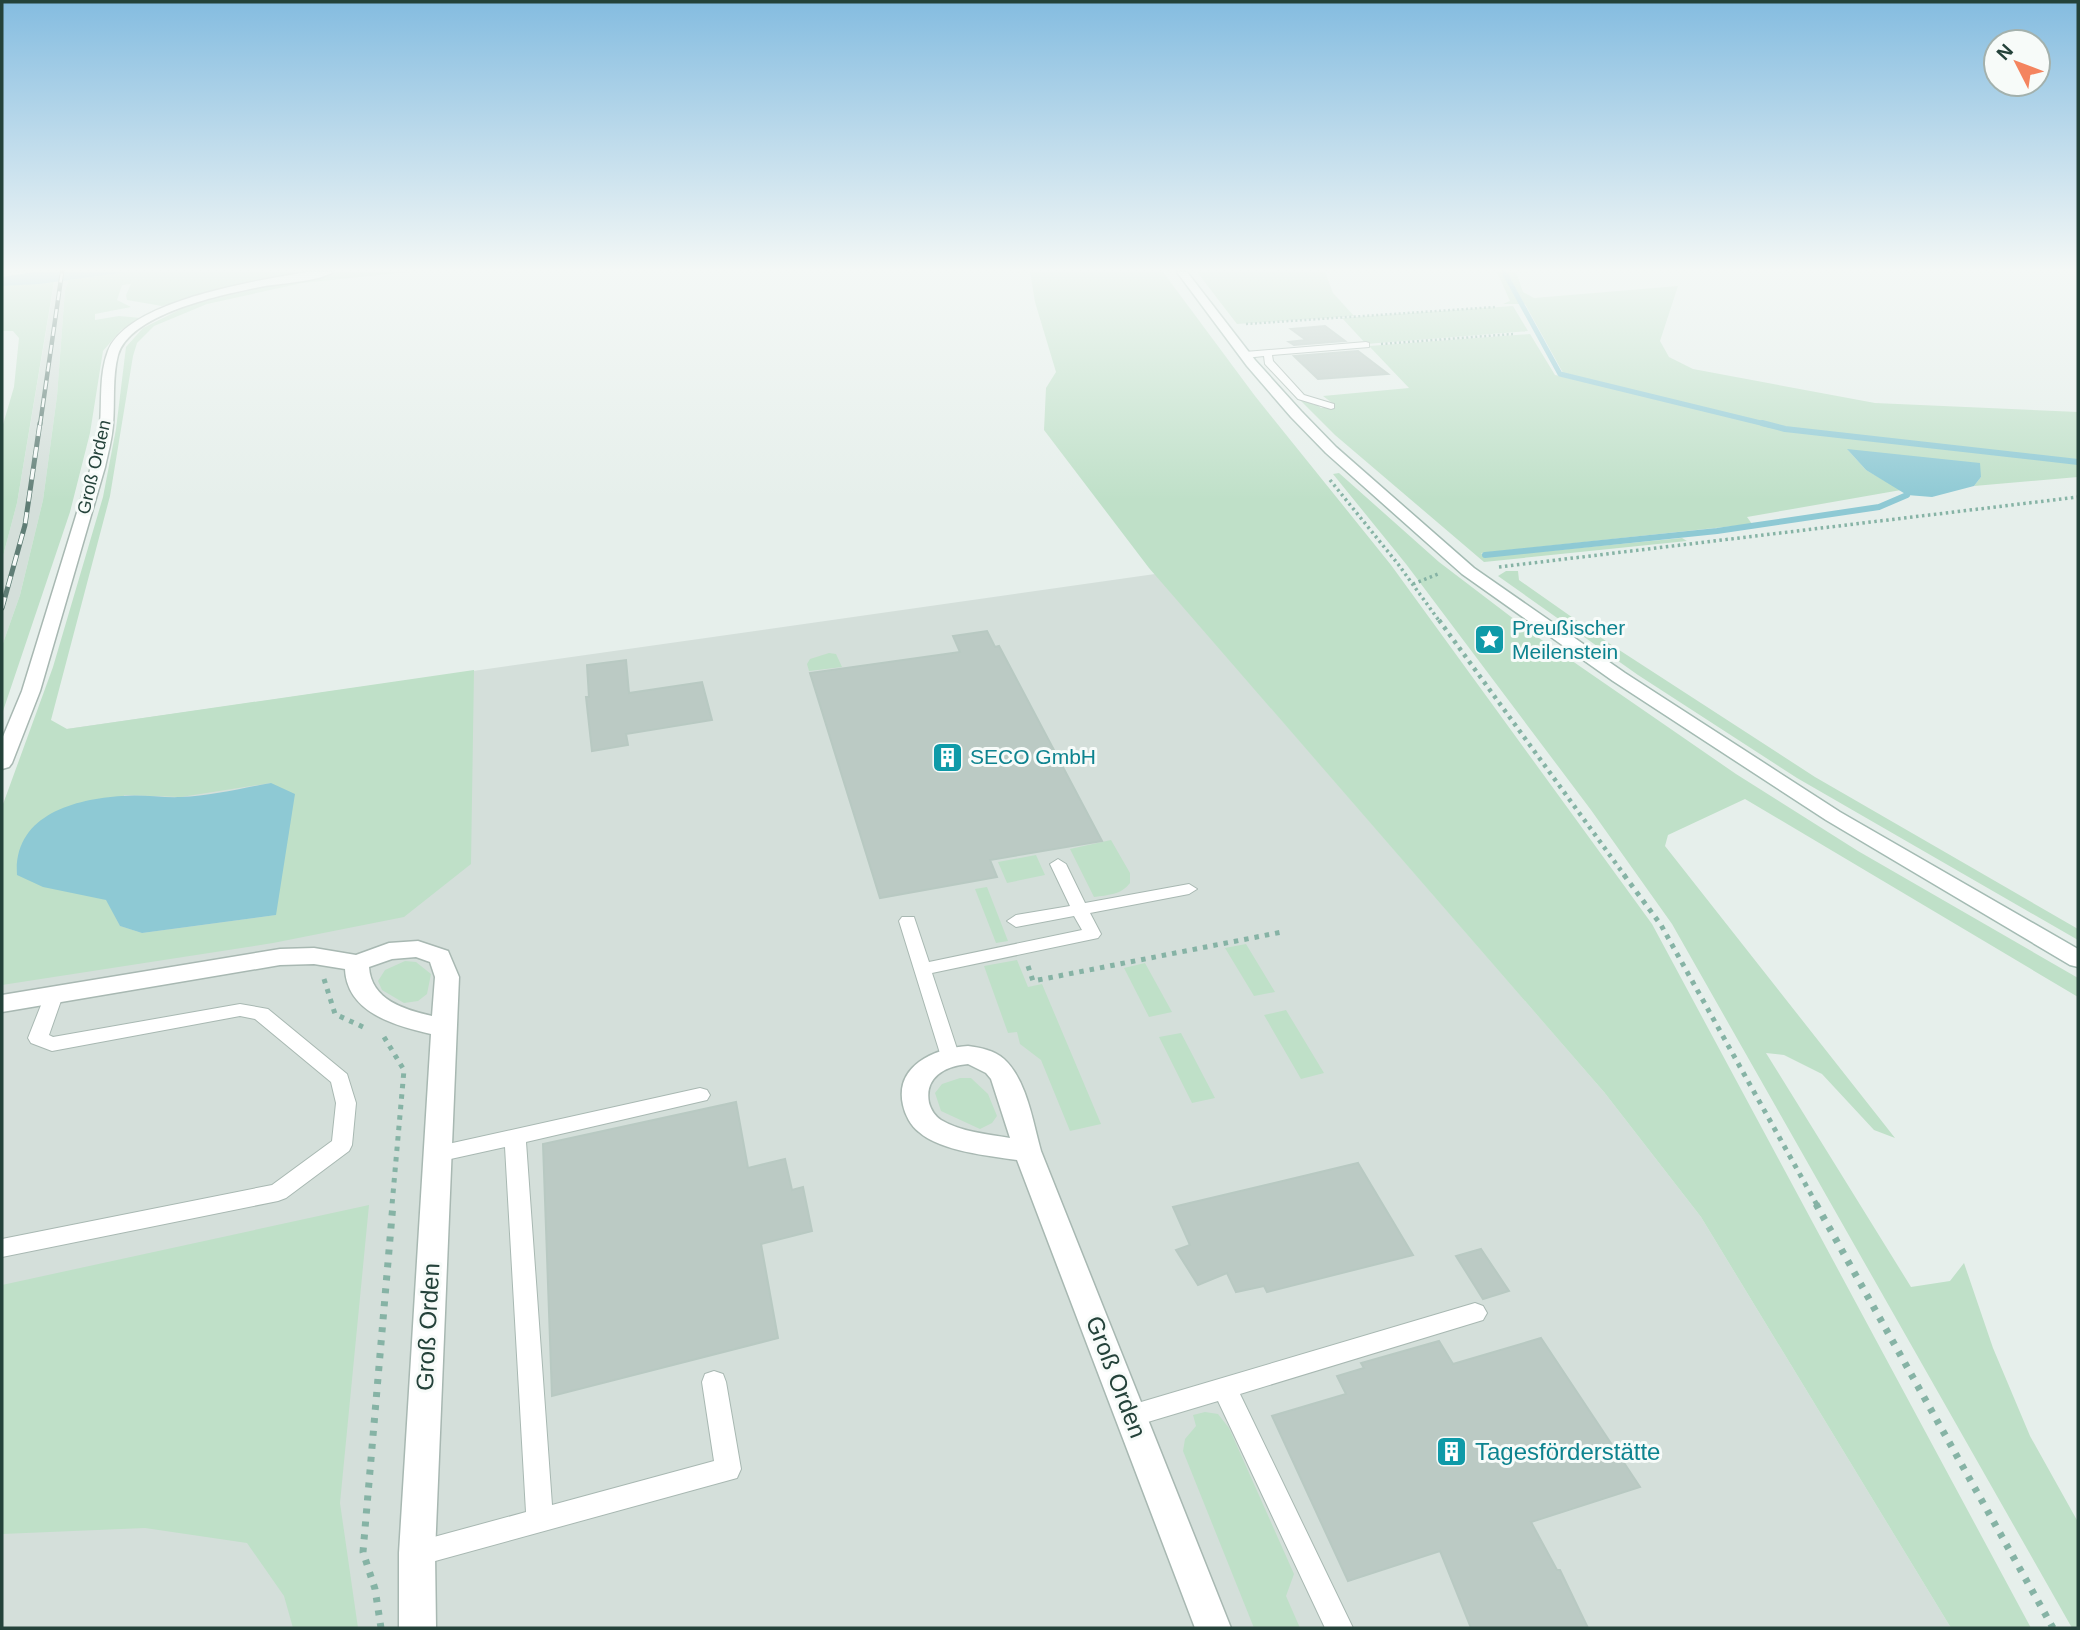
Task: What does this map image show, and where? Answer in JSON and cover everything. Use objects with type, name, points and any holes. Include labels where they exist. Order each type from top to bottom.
[{"type":"street","name":"Groß Orden","points":[[2,763],[31,691],[98,467],[106,430],[110,373],[116,348]]},
{"type":"street","points":[[1240,348],[1331,450],[1468,571],[1619,677],[1799,795],[2078,959]]},
{"type":"street","name":"Groß Orden","points":[[357,963],[388,951],[418,949],[440,957],[447,977],[417,1553],[418,1628]]},
{"type":"street","points":[[2,1004],[280,957],[314,956],[357,963],[356,973],[367,997],[403,1018],[444,1027]]},
{"type":"street","name":"Groß Orden","points":[[950,1058],[979,1058],[993,1064],[1014,1104],[1027,1151],[1131,1416],[1203,1620]]},
{"type":"street","points":[[950,1058],[924,1069],[915,1082],[913,1098],[924,1120],[931,1128],[975,1142],[1027,1151]]},
{"type":"lane","points":[[1245,355],[1333,348]]},
{"type":"lane","points":[[1268,354],[1268,362],[1301,397],[1331,406]]},
{"type":"lane","points":[[922,969],[1092,934],[1058,864]]},
{"type":"lane","points":[[1016,921],[1189,889]]},
{"type":"lane","points":[[908,921],[950,1058]]},
{"type":"lane","points":[[2,1248],[278,1192],[342,1145],[346,1103],[340,1079],[261,1014],[240,1010],[52,1044],[38,1038],[54,995]]},
{"type":"lane","points":[[437,1154],[700,1095]]},
{"type":"lane","points":[[515,1136],[540,1521]]},
{"type":"lane","points":[[1131,1416],[1475,1313]]},
{"type":"lane","points":[[417,1553],[728,1469],[714,1382]]},
{"type":"lane","points":[[1224,1387],[1339,1628]]},
{"type":"path","points":[[1468,571],[2078,497]]},
{"type":"path","points":[[1398,564],[1661,925],[2053,1628]]},
{"type":"path","points":[[1021,949],[1033,981],[1282,933]]},
{"type":"path","points":[[357,963],[322,971],[335,1014],[386,1038],[404,1070],[363,1552],[375,1589],[380,1628]]},
{"type":"shaded area","points":[[43,348],[61,348],[43,500],[20,595],[2,646],[2,560],[17,503]]},
{"type":"shaded area","points":[[1155,574],[1604,1092],[1701,1217],[1951,1628],[2,1628],[2,807],[31,734]]},
{"type":"green space","points":[[18,348],[43,348],[17,503],[2,560],[2,428],[14,387]]},
{"type":"green space","points":[[61,348],[106,348],[90,433],[70,512],[2,714],[2,646],[20,595],[43,500]]},
{"type":"green space","points":[[126,348],[135,348],[110,496],[51,720],[67,729],[474,670],[471,864],[404,917],[273,943],[2,985],[2,807],[53,667],[103,497],[116,429]],"holes":[[[271,783],[276,915],[142,933],[120,926],[107,900],[89,894],[124,795],[181,797]]]},
{"type":"green space","points":[[1049,348],[1219,348],[1391,565],[1652,924],[2031,1628],[1951,1628],[1701,1217],[1604,1092],[1149,568],[1044,430],[1046,388],[1056,372]]},
{"type":"green space","points":[[1371,348],[1539,348],[1555,375],[1560,376],[1563,373],[1549,348],[1664,348],[1669,357],[1693,369],[1875,403],[2078,412],[2078,477],[1974,486],[1981,477],[1848,450],[1866,470],[1901,490],[1747,517],[1752,524],[1481,553],[1486,557],[1682,538],[1687,541],[1484,562],[1335,435],[1299,399],[1312,401],[1321,408],[1335,405],[1323,396],[1409,388]]},
{"type":"green space","points":[[1339,473],[1439,562],[1536,636],[1736,774],[1858,851],[2078,978],[2078,997],[1745,799],[1668,835],[1665,846],[1895,1138],[1874,1130],[1822,1074],[1784,1055],[1766,1053],[1911,1287],[1950,1281],[1964,1263],[1993,1348],[2030,1436],[2078,1522],[2078,1628],[2072,1628],[1672,924],[1591,810],[1406,564],[1333,474]]},
{"type":"green space","points":[[1506,571],[1518,571],[1519,580],[1613,646],[1815,777],[2078,929],[2078,940],[1797,778],[1638,675],[1498,576]]},
{"type":"green space","points":[[829,653],[836,654],[842,667],[809,671],[807,664],[810,659]]},
{"type":"green space","points":[[1111,840],[1130,873],[1130,883],[1118,892],[1094,897],[1070,849]]},
{"type":"green space","points":[[1036,855],[1045,875],[1007,883],[998,862]]},
{"type":"green space","points":[[987,887],[1008,941],[996,943],[975,889]]},
{"type":"green space","points":[[1246,944],[1275,992],[1254,996],[1225,948]]},
{"type":"green space","points":[[1017,960],[1028,987],[1042,984],[1101,1124],[1070,1131],[1041,1060],[1020,1044],[1017,1032],[1008,1033],[984,966]]},
{"type":"green space","points":[[405,961],[416,962],[431,974],[427,994],[418,1001],[404,1003],[382,990],[378,981],[385,970]]},
{"type":"green space","points":[[1145,963],[1172,1012],[1149,1017],[1124,968]]},
{"type":"green space","points":[[1286,1010],[1324,1073],[1301,1079],[1264,1015]]},
{"type":"green space","points":[[1181,1033],[1215,1098],[1192,1103],[1159,1037]]},
{"type":"green space","points":[[960,1078],[971,1078],[988,1094],[997,1116],[992,1123],[980,1129],[941,1111],[935,1093],[942,1084]]},
{"type":"green space","points":[[369,1205],[340,1503],[358,1628],[293,1628],[284,1596],[247,1543],[145,1528],[2,1534],[2,1285]]},
{"type":"green space","points":[[1205,1412],[1218,1414],[1229,1428],[1294,1574],[1286,1596],[1300,1628],[1254,1628],[1183,1451],[1185,1439],[1196,1426],[1193,1415]]},
{"type":"water","points":[[1847,449],[1980,463],[1981,477],[1974,486],[1932,497],[1907,495],[1866,470]]},
{"type":"water","points":[[271,783],[295,794],[276,915],[142,933],[120,926],[106,900],[43,887],[17,875],[18,855],[25,838],[50,814],[66,807],[103,798],[192,796]]},
{"type":"building","points":[[1358,351],[1388,374],[1318,379],[1294,356]]},
{"type":"building","name":"SECO GmbH","points":[[987,631],[995,647],[999,646],[1102,841],[990,860],[997,877],[880,898],[810,673],[960,652],[953,636]]},
{"type":"building","points":[[626,660],[629,693],[702,682],[712,720],[626,734],[628,745],[592,751],[586,697],[589,697],[587,665]]},
{"type":"building","points":[[736,1102],[748,1168],[785,1159],[792,1190],[803,1187],[812,1231],[761,1244],[778,1338],[552,1396],[543,1144]]},
{"type":"building","points":[[1358,1163],[1413,1255],[1267,1292],[1264,1286],[1236,1292],[1227,1273],[1198,1285],[1176,1250],[1190,1245],[1173,1207]]},
{"type":"building","points":[[1481,1249],[1509,1291],[1483,1299],[1456,1256]]},
{"type":"building","name":"Tagesförderstätte","points":[[1541,1338],[1640,1487],[1531,1522],[1557,1570],[1560,1570],[1588,1628],[1471,1628],[1440,1551],[1348,1581],[1272,1416],[1346,1394],[1337,1376],[1364,1368],[1361,1363],[1439,1341],[1453,1364]]},
{"type":"waterway","points":[[1546,348],[1560,374],[1769,425]]},
{"type":"waterway","points":[[1762,423],[1785,429],[2078,462]]},
{"type":"waterway","points":[[1485,555],[1717,531],[1879,507],[1907,495]]},
{"type":"railway","points":[[40,425],[51,348]]},
{"type":"railway","points":[[2,608],[25,525],[40,423]]},
{"type":"place","name":"Preußischer Meilenstein","points":[[1489,640]]},
{"type":"place","name":"SECO GmbH","points":[[947,757]]},
{"type":"place","name":"Tagesförderstätte","points":[[1452,1452]]}]
